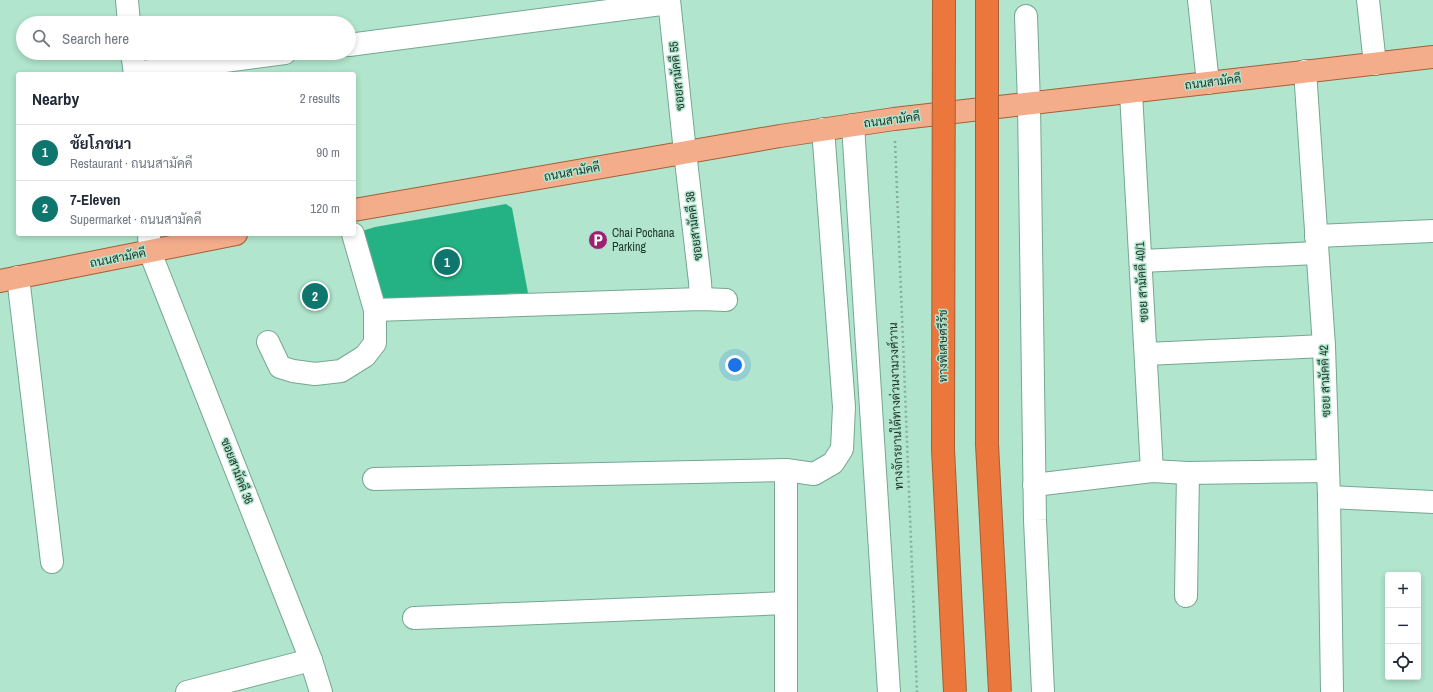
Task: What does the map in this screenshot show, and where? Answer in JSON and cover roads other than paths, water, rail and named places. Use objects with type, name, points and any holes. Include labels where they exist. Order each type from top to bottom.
[{"type":"highway","name":"ทางพิเศษศรีรัช","points":[[944,0],[943,449],[955,692]]},
{"type":"highway","points":[[987,0],[987,444],[1000,692]]},
{"type":"main road","name":"ถนนสามัคคี","points":[[356,210],[823,129],[894,119],[1433,57]]},
{"type":"main road","name":"ถนนสามัคคี","points":[[9,279],[149,243],[217,236]]},
{"type":"street","points":[[127,0],[128,16]]},
{"type":"street","points":[[1199,0],[1208,83]]},
{"type":"street","points":[[1368,0],[1375,64]]},
{"type":"street","points":[[356,44],[669,1]]},
{"type":"street","name":"ซอยสามัคคี 55","points":[[669,1],[685,152]]},
{"type":"street","points":[[1026,16],[1029,104],[1034,485],[1043,692]]},
{"type":"street","points":[[134,67],[210,60]]},
{"type":"street","name":"ซอย สามัคคี 42","points":[[1305,71],[1324,346],[1329,497],[1332,692]]},
{"type":"street","name":"ซอย สามัคคี 40/1","points":[[1131,92],[1152,471]]},
{"type":"street","points":[[853,125],[890,692]]},
{"type":"street","points":[[374,479],[786,470],[814,474],[833,463],[842,449],[844,407],[823,129]]},
{"type":"street","name":"ซอยสามัคคี 38","points":[[685,152],[701,299]]},
{"type":"street","points":[[1141,261],[1433,231]]},
{"type":"street","points":[[268,342],[280,366],[293,371],[315,374],[341,371],[365,356],[375,343],[375,310],[354,236]]},
{"type":"street","name":"ซอยสามัคคี 36","points":[[149,243],[311,660],[321,692]]},
{"type":"street","points":[[9,279],[52,562]]},
{"type":"street","points":[[375,310],[701,299],[726,300]]},
{"type":"street","points":[[1146,354],[1324,346]]},
{"type":"street","points":[[786,470],[786,692]]},
{"type":"street","points":[[1034,485],[1152,471],[1188,473],[1328,471]]},
{"type":"street","points":[[1186,596],[1188,473]]},
{"type":"street","points":[[1329,497],[1433,502]]},
{"type":"street","points":[[414,618],[786,603]]},
{"type":"street","points":[[187,692],[311,660]]},
{"type":"place","name":"Chai Pochana Parking","points":[[598,240]]},
{"type":"place","name":"ชัยโภชนา","points":[[447,262]]},
{"type":"place","name":"7-Eleven","points":[[315,296]]}]
